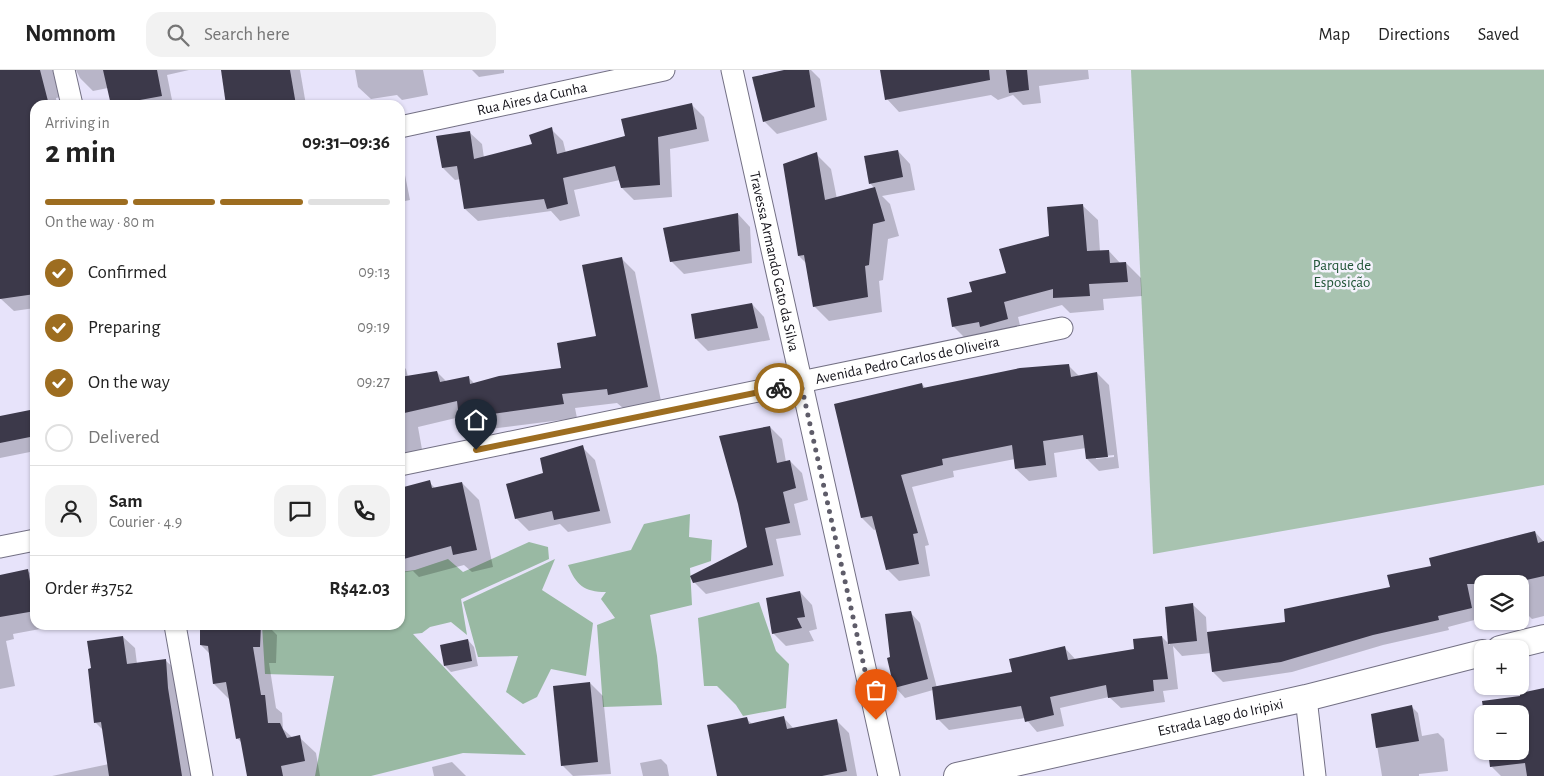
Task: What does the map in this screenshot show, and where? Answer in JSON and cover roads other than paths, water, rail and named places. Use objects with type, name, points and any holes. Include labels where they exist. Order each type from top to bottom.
[{"type":"street","points":[[64,70],[71,100]]},
{"type":"street","name":"Rua Aires da Cunha","points":[[405,126],[664,70]]},
{"type":"street","name":"Travessa Armando Gato da Silva","points":[[732,70],[889,776]]},
{"type":"street","name":"Avenida Pedro Carlos de Oliveira","points":[[405,464],[801,384],[1062,328]]},
{"type":"street","points":[[0,547],[30,541]]},
{"type":"street","points":[[176,630],[202,776]]},
{"type":"street","points":[[1529,642],[1544,638]]},
{"type":"street","name":"Estrada Lago do Iripixi","points":[[957,776],[1306,698],[1474,655]]},
{"type":"street","points":[[1306,698],[1315,776]]},
{"type":"park label","name":"Parque de Esposição","points":[[1342,274]]}]
